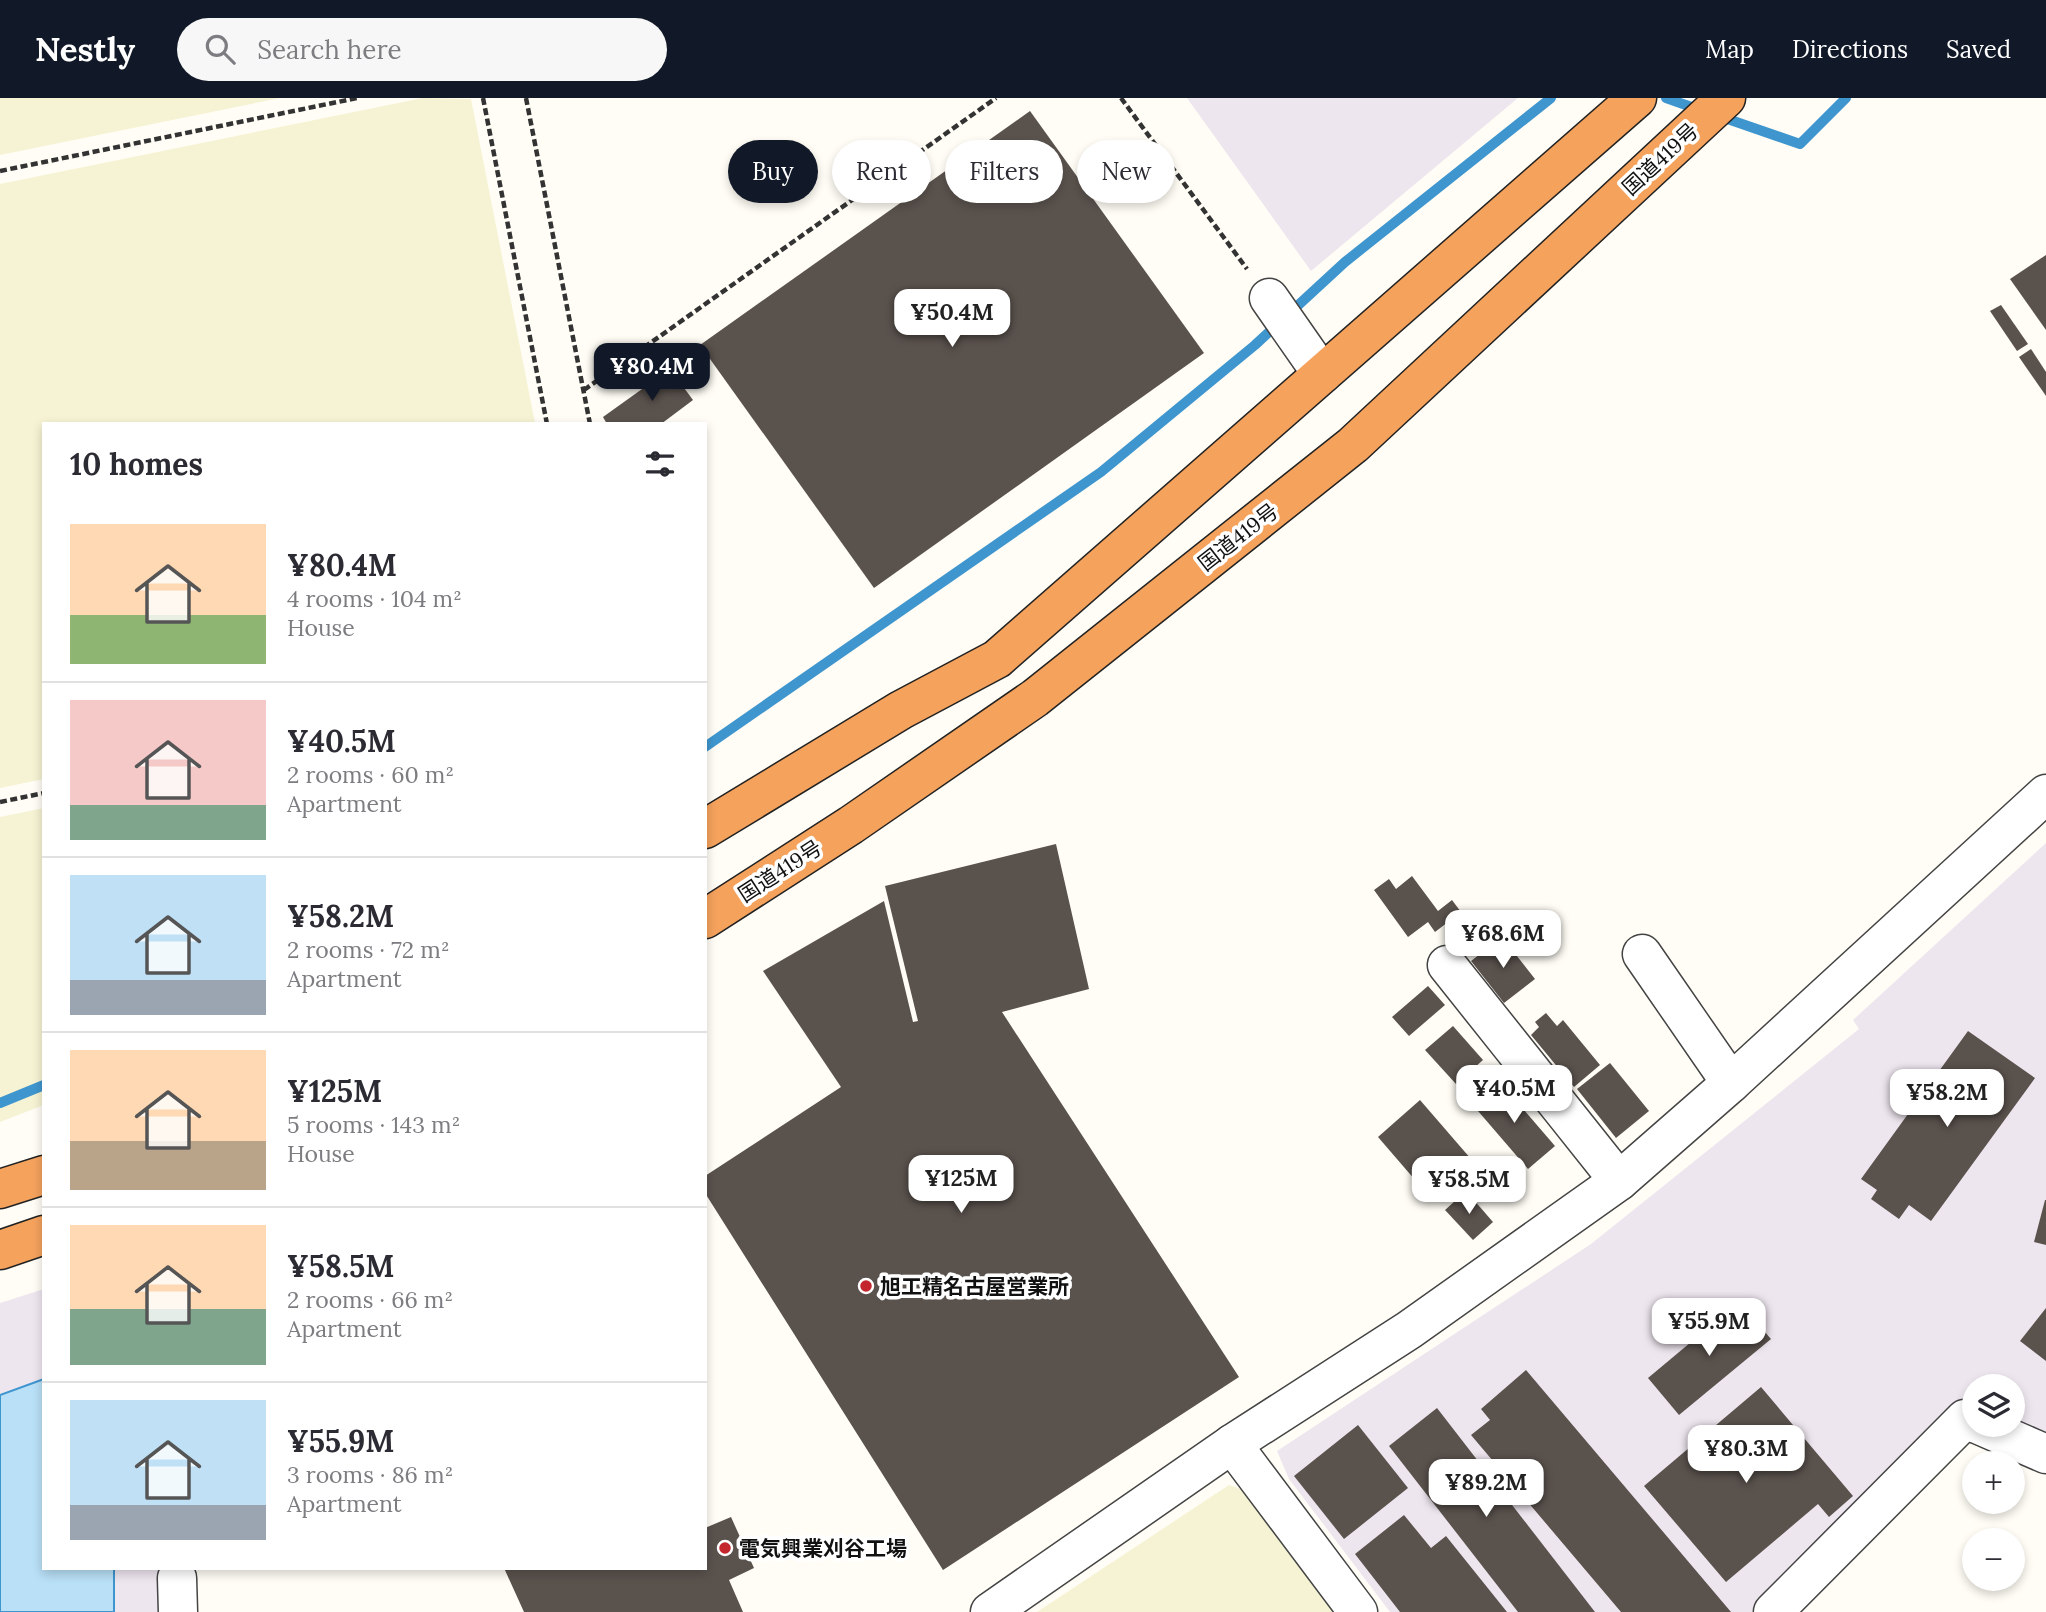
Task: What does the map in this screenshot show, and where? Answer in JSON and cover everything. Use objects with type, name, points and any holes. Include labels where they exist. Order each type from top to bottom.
[{"type":"highway","name":"国道419号","points":[[707,918],[851,825],[1035,698],[1353,445],[1726,98]]},
{"type":"highway","points":[[707,828],[901,710],[997,659],[1631,103]]},
{"type":"highway","points":[[0,1189],[42,1176]]},
{"type":"highway","points":[[0,1250],[42,1236]]},
{"type":"street","points":[[1269,298],[1322,374]]},
{"type":"street","points":[[990,1612],[1232,1444],[1409,1330],[1619,1181],[1731,1083],[2046,794]]},
{"type":"street","points":[[1642,954],[1731,1083]]},
{"type":"street","points":[[1447,965],[1619,1181]]},
{"type":"street","points":[[1773,1612],[1962,1422]]},
{"type":"street","points":[[2006,1437],[2046,1454]]},
{"type":"street","points":[[1232,1444],[1358,1612]]},
{"type":"path","points":[[0,171],[357,98]]},
{"type":"path","points":[[483,98],[547,422]]},
{"type":"path","points":[[526,98],[590,422]]},
{"type":"path","points":[[584,390],[996,98]]},
{"type":"path","points":[[1121,98],[1269,298]]},
{"type":"path","points":[[0,802],[42,793]]},
{"type":"shaded area","points":[[0,98],[280,98],[0,155]]},
{"type":"shaded area","points":[[423,98],[471,99],[535,422],[42,422],[42,779],[0,788],[0,184]]},
{"type":"shaded area","points":[[1187,98],[1518,98],[1311,271]]},
{"type":"shaded area","points":[[42,808],[42,1106],[0,1122],[0,817]]},
{"type":"shaded area","points":[[2046,843],[2046,1435],[2025,1426],[2025,1374],[1962,1374],[1962,1401],[1752,1612],[1390,1612],[1289,1479],[1277,1451],[1591,1244],[1859,1029],[1853,1020]]},
{"type":"shaded area","points":[[42,1290],[42,1570],[175,1570],[177,1612],[0,1612],[0,1303]]},
{"type":"shaded area","points":[[1229,1485],[1243,1490],[1334,1612],[1037,1612]]},
{"type":"water","points":[[42,1380],[42,1570],[114,1570],[114,1612],[0,1612],[0,1395]]},
{"type":"building","points":[[1030,111],[1051,140],[989,140]]},
{"type":"building","points":[[1063,157],[1077,176],[1077,203],[1096,203],[1204,353],[874,588],[700,345],[900,203],[931,203],[931,181],[945,171],[945,203],[1063,203]]},
{"type":"building","points":[[2046,255],[2046,330],[2010,279]]},
{"type":"building","points":[[2001,305],[2028,344],[2017,351],[1990,311]]},
{"type":"building","points":[[2031,349],[2046,372],[2046,396],[2019,357]]},
{"type":"building","points":[[670,369],[693,400],[664,422],[606,422],[603,417]]},
{"type":"building","points":[[1056,844],[1089,989],[1002,1012],[1239,1377],[943,1570],[707,1196],[707,1175],[841,1087],[763,971],[884,901],[913,1022],[918,1021],[885,886]]},
{"type":"building","points":[[1412,876],[1438,911],[1452,900],[1461,912],[1435,932],[1428,922],[1408,937],[1374,890],[1389,879],[1396,889]]},
{"type":"building","points":[[1502,937],[1535,979],[1504,1003],[1471,961]]},
{"type":"building","points":[[1428,986],[1445,1005],[1409,1036],[1392,1017]]},
{"type":"building","points":[[1546,1013],[1557,1026],[1563,1020],[1600,1065],[1574,1087],[1531,1035],[1539,1027],[1535,1022]]},
{"type":"building","points":[[1453,1026],[1483,1060],[1456,1084],[1425,1050]]},
{"type":"building","points":[[1968,1031],[2035,1078],[1931,1221],[1909,1205],[1899,1219],[1871,1199],[1877,1190],[1861,1179]]},
{"type":"building","points":[[1610,1063],[1649,1111],[1616,1138],[1577,1089]]},
{"type":"building","points":[[1499,1081],[1555,1146],[1528,1169],[1472,1104]]},
{"type":"building","points":[[1420,1100],[1471,1159],[1428,1195],[1378,1137]]},
{"type":"building","points":[[1466,1191],[1493,1222],[1473,1240],[1445,1210]]},
{"type":"building","points":[[2046,1200],[2046,1245],[2034,1242]]},
{"type":"building","points":[[1739,1302],[1771,1339],[1679,1415],[1648,1378]]},
{"type":"building","points":[[2046,1308],[2046,1361],[2020,1341]]},
{"type":"building","points":[[1526,1370],[1731,1612],[1621,1612],[1471,1435],[1490,1420],[1481,1409]]},
{"type":"building","points":[[1761,1387],[1853,1496],[1829,1517],[1818,1504],[1726,1582],[1644,1486]]},
{"type":"building","points":[[1437,1408],[1595,1612],[1518,1612],[1389,1446]]},
{"type":"building","points":[[1358,1425],[1408,1488],[1344,1539],[1294,1476]]},
{"type":"building","points":[[1404,1515],[1431,1548],[1446,1536],[1507,1612],[1400,1612],[1355,1554]]},
{"type":"building","name":"電気興業刈谷工場","points":[[731,1517],[754,1568],[729,1580],[743,1612],[524,1612],[505,1570],[707,1570],[707,1527]]},
{"type":"waterway","points":[[707,746],[1101,472],[1255,345],[1345,262],[1551,98]]},
{"type":"waterway","points":[[1666,98],[1700,110]]},
{"type":"waterway","points":[[1719,116],[1800,144],[1846,98]]},
{"type":"waterway","points":[[0,1103],[42,1086]]},
{"type":"place","name":"旭工精名古屋営業所","points":[[866,1286]]},
{"type":"place","name":"電気興業刈谷工場","points":[[725,1548]]}]
